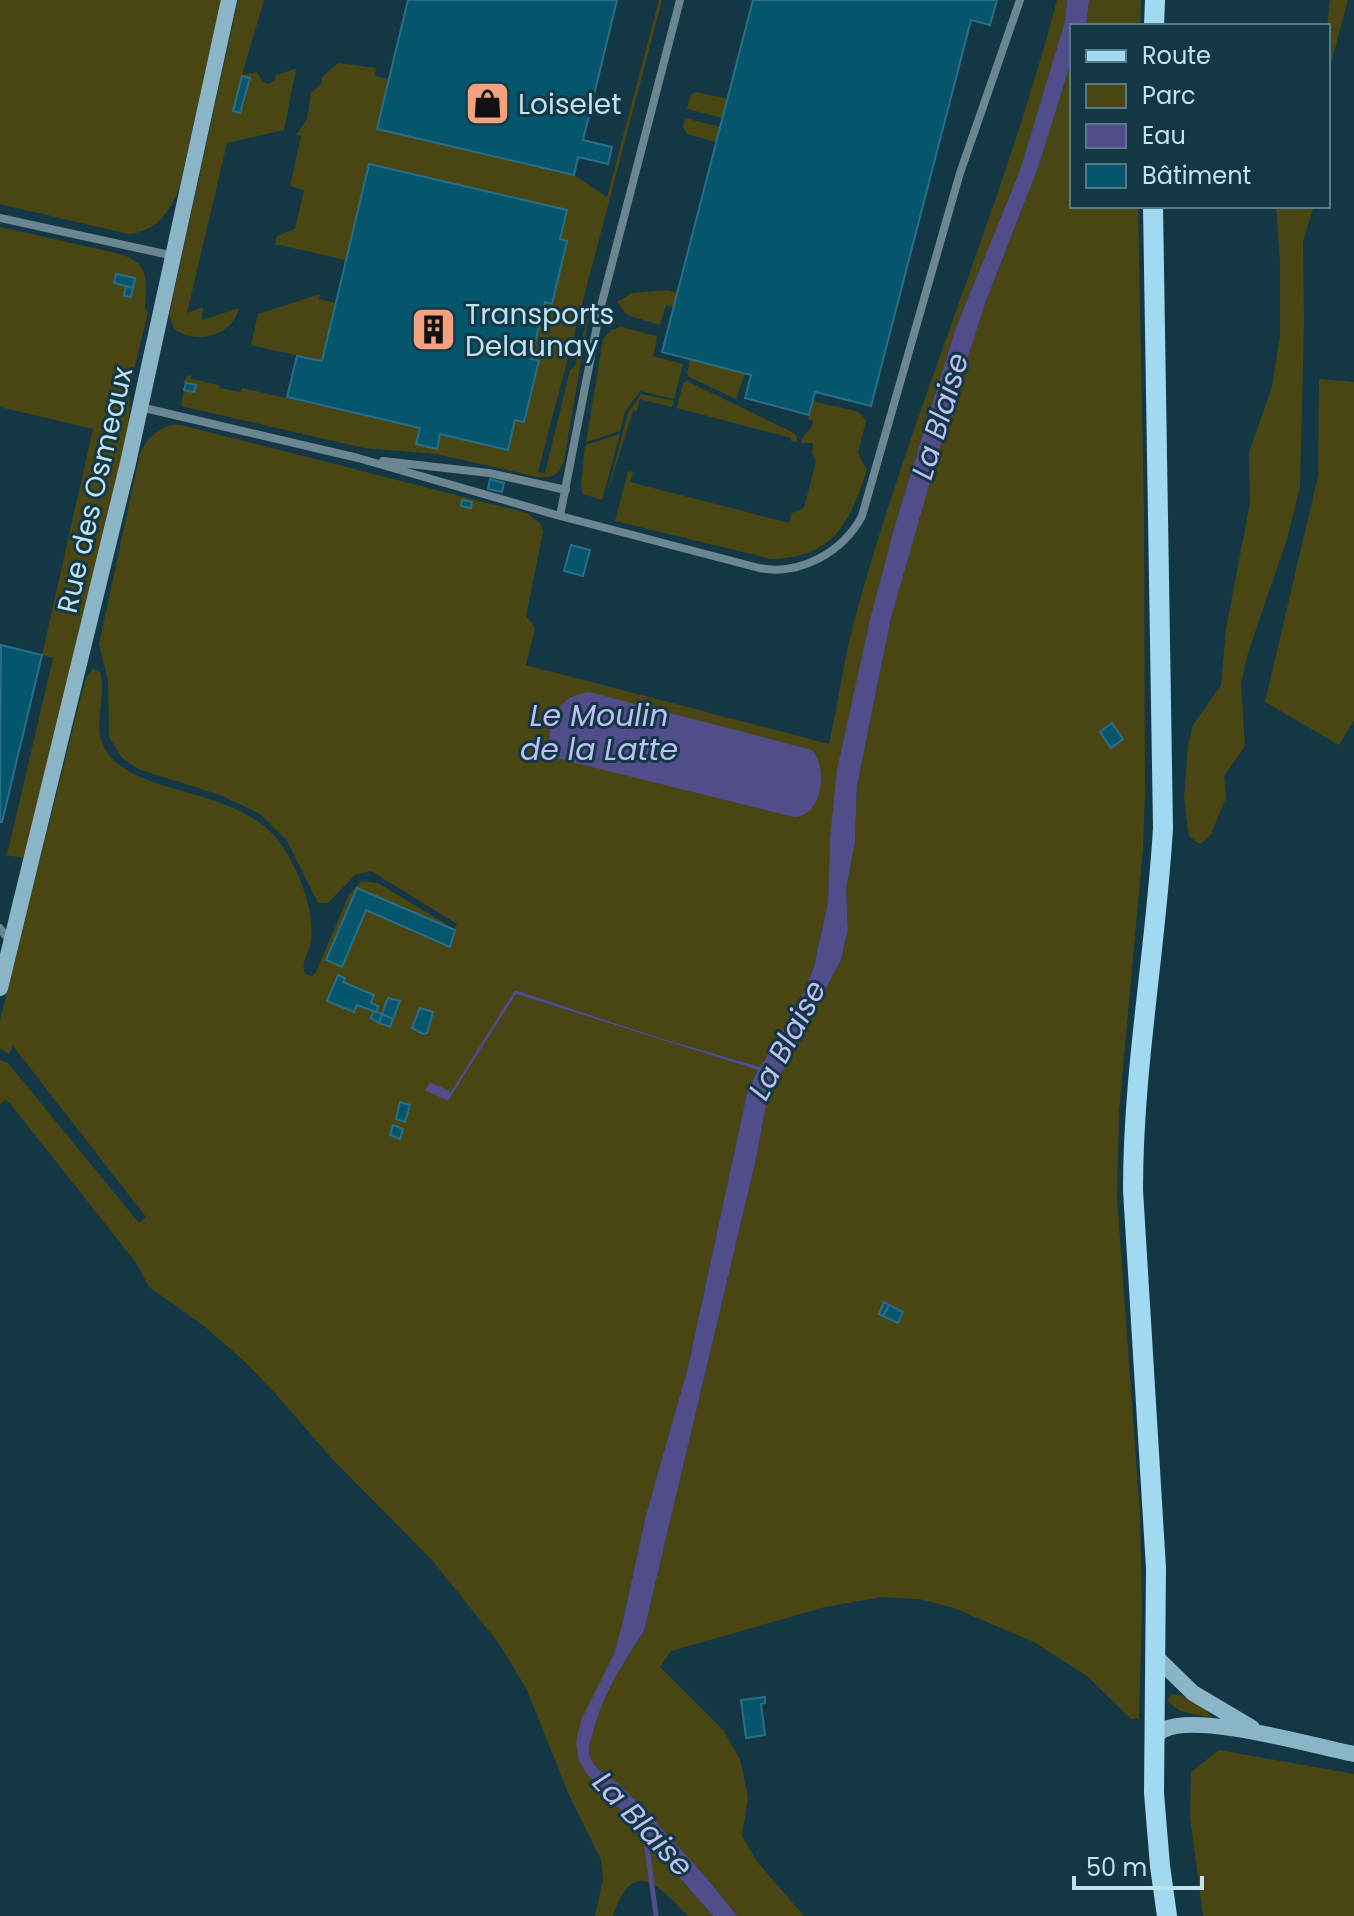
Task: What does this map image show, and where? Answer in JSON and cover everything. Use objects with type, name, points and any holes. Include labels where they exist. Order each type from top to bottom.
[{"type":"main road","name":"Rue des Osmeaux","points":[[0,988],[88,636],[175,257],[229,0]]},
{"type":"main road","points":[[1154,24],[1155,0]]},
{"type":"main road","points":[[1153,208],[1163,828],[1139,1057],[1133,1190],[1156,1568],[1154,1793],[1167,1916]]},
{"type":"main road","points":[[1154,1655],[1193,1693],[1226,1715],[1268,1736]]},
{"type":"main road","points":[[1153,1745],[1156,1736],[1164,1730],[1188,1725],[1268,1736],[1354,1754]]},
{"type":"lane","points":[[560,516],[600,310],[680,0]]},
{"type":"lane","points":[[140,407],[358,458],[560,516],[768,570],[787,569],[815,561],[849,536],[868,502],[960,173],[1020,0]]},
{"type":"lane","points":[[0,218],[175,257]]},
{"type":"lane","points":[[358,458],[489,473],[566,490]]},
{"type":"lane","points":[[0,928],[11,943]]},
{"type":"green space","points":[[0,0],[222,0],[179,188],[166,213],[154,225],[128,234],[0,204]]},
{"type":"green space","points":[[238,0],[264,0],[242,75],[257,72],[263,82],[269,84],[276,75],[296,69],[284,130],[227,143],[187,313],[203,307],[202,320],[239,308],[235,318],[222,331],[203,337],[193,336],[174,329],[169,315]]},
{"type":"green space","points":[[659,0],[662,0],[538,472],[545,473],[570,370],[575,366],[590,309],[564,460],[558,472],[552,476],[538,477],[436,454],[364,448],[181,406],[184,390],[195,392],[196,385],[183,382],[191,375],[191,379],[219,385],[220,388],[240,392],[242,388],[420,428],[417,444],[436,449],[440,434],[508,450],[515,420],[524,421],[539,361],[531,359],[545,302],[552,304],[567,241],[560,239],[567,210],[369,164],[346,260],[275,244],[277,236],[295,229],[304,190],[290,186],[301,136],[296,135],[307,119],[311,93],[321,84],[322,77],[338,63],[376,68],[375,76],[389,79],[377,129],[574,175],[607,197]]},
{"type":"green space","points":[[1057,0],[1067,0],[1065,21],[1020,170],[955,330],[895,525],[851,713],[830,838],[828,903],[813,970],[792,1017],[760,1067],[515,990],[449,1100],[516,994],[758,1070],[747,1093],[688,1367],[646,1515],[622,1625],[614,1654],[581,1720],[587,1774],[713,1916],[688,1916],[656,1886],[637,1881],[621,1897],[613,1916],[595,1916],[603,1879],[601,1860],[569,1795],[527,1690],[500,1645],[432,1560],[333,1460],[243,1360],[204,1326],[149,1287],[137,1264],[9,1102],[4,1100],[0,1105],[0,1060],[8,1063],[139,1223],[146,1217],[13,1046],[9,1054],[0,1049],[0,1020],[81,696],[87,676],[93,669],[100,672],[102,681],[100,736],[116,762],[135,775],[241,812],[264,826],[283,847],[300,880],[311,916],[311,940],[304,965],[305,974],[312,976],[316,972],[349,895],[361,881],[378,883],[454,929],[457,924],[371,871],[355,875],[328,903],[318,903],[287,841],[260,814],[220,795],[138,769],[122,758],[109,737],[108,681],[99,644],[140,453],[151,437],[168,426],[181,425],[527,513],[540,523],[543,532],[526,616],[535,628],[526,665],[829,744],[853,624],[881,531],[1011,153]]},
{"type":"green space","points":[[1089,0],[1141,0],[1140,24],[1086,24]]},
{"type":"green space","points":[[1330,0],[1348,0],[1330,67],[1330,24],[1327,24]]},
{"type":"green space","points":[[1070,65],[1070,208],[1138,208],[1145,790],[1143,848],[1119,1111],[1117,1197],[1140,1514],[1142,1609],[1139,1718],[1131,1719],[1087,1676],[1034,1642],[954,1608],[919,1599],[882,1597],[825,1607],[671,1651],[660,1667],[724,1731],[740,1760],[748,1797],[742,1836],[758,1863],[804,1916],[737,1916],[667,1834],[622,1787],[594,1764],[589,1753],[590,1744],[609,1690],[644,1631],[756,1159],[767,1100],[841,960],[848,929],[846,889],[855,842],[857,786],[891,618],[954,399],[986,301],[1039,165]]},
{"type":"green space","points":[[696,92],[728,99],[723,118],[687,109],[691,94]]},
{"type":"green space","points":[[685,118],[720,127],[716,142],[687,134],[683,126]]},
{"type":"green space","points":[[1276,208],[1313,208],[1303,241],[1300,486],[1287,539],[1248,653],[1241,683],[1245,746],[1224,776],[1226,798],[1211,834],[1198,843],[1188,831],[1184,798],[1188,746],[1193,725],[1221,685],[1226,629],[1250,503],[1249,452],[1272,387],[1280,335]]},
{"type":"green space","points":[[0,227],[120,254],[137,263],[144,275],[145,309],[148,312],[130,388],[129,425],[31,836],[23,858],[7,855],[53,658],[42,655],[93,429],[0,407]],"holes":[[[116,274],[135,279],[130,297],[124,296],[126,286],[114,283]]]},
{"type":"green space","points":[[668,290],[678,293],[674,307],[666,305],[660,325],[627,315],[617,302],[632,293]]},
{"type":"green space","points":[[320,294],[319,299],[336,303],[322,361],[251,345],[258,314]]},
{"type":"green space","points":[[621,327],[657,336],[653,356],[683,364],[674,399],[640,391],[625,412],[620,431],[586,442],[603,339],[611,330]]},
{"type":"green space","points":[[690,359],[745,373],[736,399],[689,377]]},
{"type":"green space","points":[[1319,379],[1354,382],[1354,720],[1339,745],[1265,702],[1318,476]]},
{"type":"green space","points":[[687,381],[794,433],[797,442],[677,408],[683,383]]},
{"type":"green space","points":[[641,394],[674,401],[672,407],[640,399],[637,411],[633,411],[607,493],[628,413]]},
{"type":"green space","points":[[813,401],[859,412],[866,421],[858,453],[867,470],[846,521],[825,544],[793,557],[771,559],[615,521],[628,471],[633,472],[630,482],[789,523],[792,513],[804,508],[816,461],[812,453],[813,443],[801,443],[812,427],[813,421],[808,419]]},
{"type":"green space","points":[[620,434],[602,500],[583,494],[585,445]]},
{"type":"green space","points":[[1171,1694],[1194,1702],[1212,1718],[1180,1711],[1167,1701]]},
{"type":"green space","points":[[1219,1750],[1354,1774],[1354,1916],[1203,1916],[1190,1817],[1191,1772]]},
{"type":"water","name":"La Blaise","points":[[1067,0],[1089,0],[1086,24],[1070,24],[1070,65],[1039,165],[986,301],[954,399],[891,618],[857,786],[855,842],[846,889],[848,929],[841,960],[767,1100],[756,1159],[644,1631],[609,1690],[590,1744],[589,1753],[594,1764],[622,1787],[667,1834],[737,1916],[713,1916],[587,1774],[579,1761],[576,1743],[581,1720],[614,1654],[622,1625],[646,1515],[688,1367],[747,1093],[758,1070],[516,994],[448,1101],[425,1090],[430,1082],[451,1092],[515,990],[760,1067],[792,1017],[813,970],[828,903],[837,770],[870,620],[895,525],[955,330],[1020,170],[1065,21]]},
{"type":"water","name":"Le Moulin de la Latte","points":[[589,692],[812,750],[820,768],[817,800],[804,815],[794,817],[556,758],[550,753],[549,742],[556,713],[569,699]]},
{"type":"building","name":"Loiselet","points":[[408,0],[617,0],[583,140],[612,147],[608,164],[578,157],[574,175],[377,129]]},
{"type":"building","points":[[753,0],[997,0],[990,25],[971,20],[871,406],[815,392],[809,415],[745,398],[751,375],[662,352]]},
{"type":"building","points":[[242,76],[250,78],[240,113],[233,111]]},
{"type":"building","name":"Transports Delaunay","points":[[369,164],[567,210],[560,239],[567,241],[552,304],[545,302],[531,359],[539,360],[524,422],[515,420],[508,450],[440,434],[437,449],[416,444],[420,428],[287,397],[297,356],[322,361]]},
{"type":"building","points":[[116,274],[135,278],[133,288],[114,283]]},
{"type":"building","points":[[126,286],[133,288],[131,297],[124,296]]},
{"type":"building","points":[[186,383],[196,385],[194,392],[184,390]]},
{"type":"building","points":[[490,479],[504,483],[502,492],[488,489]]},
{"type":"building","points":[[462,500],[472,502],[471,508],[461,506]]},
{"type":"building","points":[[571,545],[590,550],[583,576],[564,571]]},
{"type":"building","points":[[1,645],[42,655],[0,822]]},
{"type":"building","points":[[1112,723],[1123,739],[1111,748],[1100,732]]},
{"type":"building","points":[[357,888],[455,930],[450,947],[366,910],[342,967],[326,960]]},
{"type":"building","points":[[338,975],[345,978],[343,982],[374,995],[371,1003],[378,1006],[376,1012],[357,1005],[354,1012],[327,1001]]},
{"type":"building","points":[[388,998],[400,1001],[393,1019],[382,1014]]},
{"type":"building","points":[[420,1008],[433,1012],[427,1033],[423,1034],[412,1028]]},
{"type":"building","points":[[374,1011],[382,1014],[379,1023],[371,1018]]},
{"type":"building","points":[[382,1014],[393,1019],[390,1027],[379,1023]]},
{"type":"building","points":[[400,1102],[410,1105],[405,1122],[396,1119]]},
{"type":"building","points":[[393,1125],[403,1129],[400,1139],[390,1135]]},
{"type":"building","points":[[884,1302],[889,1305],[883,1316],[879,1314]]},
{"type":"building","points":[[889,1305],[903,1312],[898,1323],[883,1316]]},
{"type":"building","points":[[765,1697],[765,1703],[761,1704],[765,1735],[746,1738],[741,1700]]},
{"type":"waterway","name":"La Blaise","points":[[645,1832],[656,1916]]},
{"type":"place","name":"Loiselet","points":[[487,104]]},
{"type":"place","name":"Transports Delaunay","points":[[434,330]]}]
